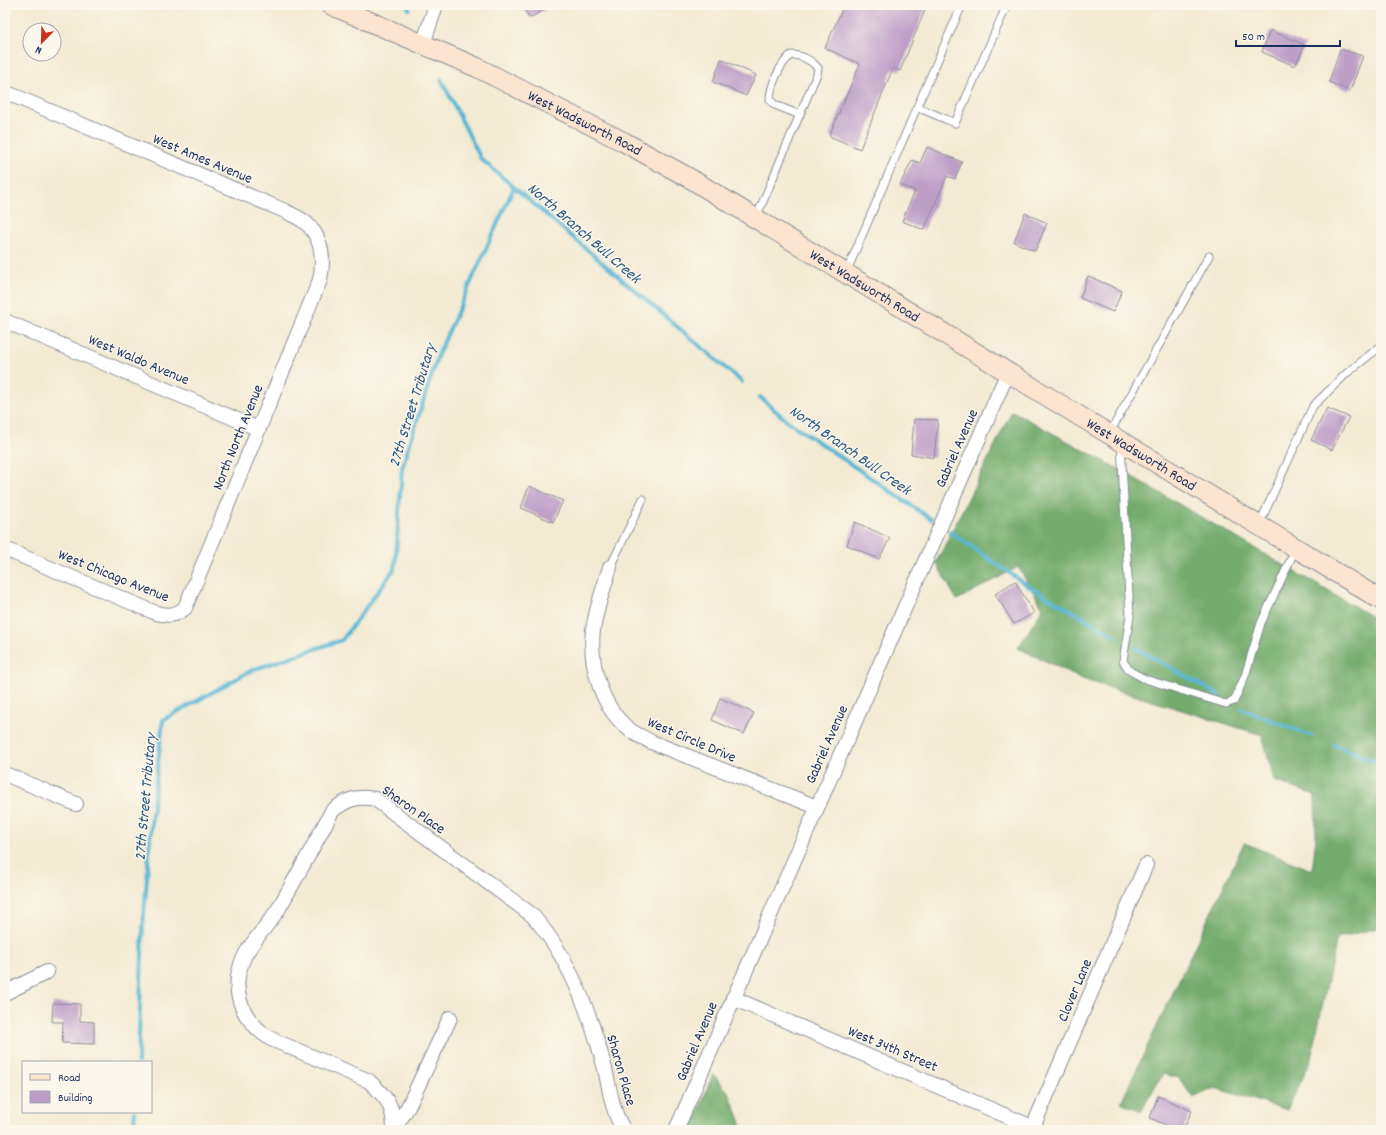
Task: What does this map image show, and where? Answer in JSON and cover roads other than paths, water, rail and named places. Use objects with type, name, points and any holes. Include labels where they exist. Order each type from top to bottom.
[{"type":"main road","name":"West Wadsworth Road","points":[[331,5],[476,67],[624,142],[691,179],[1381,600]]},
{"type":"street","points":[[423,44],[436,5]]},
{"type":"street","name":"West Ames Avenue","points":[[5,92],[285,211],[307,223],[321,249],[323,263],[320,280],[310,304]]},
{"type":"street","name":"North North Avenue","points":[[195,584],[310,304]]},
{"type":"street","name":"West Waldo Avenue","points":[[5,321],[259,429]]},
{"type":"street","name":"Gabriel Avenue","points":[[676,1130],[1008,372]]},
{"type":"street","name":"West Chicago Avenue","points":[[5,549],[162,615],[169,616],[179,614],[185,608],[195,584]]},
{"type":"street","name":"West Circle Drive","points":[[610,567],[593,629],[592,651],[597,678],[604,696],[615,714],[630,730],[652,742],[817,807]]},
{"type":"street","points":[[5,774],[76,804]]},
{"type":"street","name":"Sharon Place","points":[[394,1130],[393,1115],[389,1102],[382,1092],[369,1081],[271,1039],[257,1030],[244,1014],[239,1003],[237,989],[245,956],[274,917],[332,811],[342,803],[353,798],[365,797],[374,799],[532,915],[548,933],[561,953],[590,1017],[605,1070],[611,1101],[624,1130]]},
{"type":"street","name":"Clover Lane","points":[[1036,1129],[1146,865]]},
{"type":"street","points":[[5,994],[47,972]]},
{"type":"street","name":"West 34th Street","points":[[733,998],[1036,1129]]},
{"type":"street","name":"Sharon Place","points":[[394,1130],[408,1107],[450,1018]]},
{"type":"lane","points":[[846,273],[962,5]]},
{"type":"lane","points":[[917,107],[955,123],[1007,5]]},
{"type":"lane","points":[[756,218],[800,115],[817,74],[818,68],[814,62],[798,55],[790,55],[785,60],[770,93],[770,100],[775,105],[800,115]]},
{"type":"lane","points":[[1209,256],[1115,438],[1130,616],[1123,661],[1130,671],[1145,679],[1226,704],[1234,701],[1244,676],[1261,622],[1296,548]]},
{"type":"lane","points":[[1259,525],[1313,406],[1347,373],[1381,346]]},
{"type":"lane","points":[[610,567],[643,499]]},
{"type":"waterway","name":"North Branch Bull Creek","points":[[407,5],[409,9]]},
{"type":"waterway","name":"North Branch Bull Creek","points":[[441,79],[481,159],[742,382]]},
{"type":"waterway","name":"27th Street Tributary","points":[[138,1061],[143,927],[152,815],[163,720],[252,670],[342,640],[395,568],[402,468],[438,355],[514,187]]},
{"type":"waterway","name":"North Branch Bull Creek","points":[[760,397],[786,420],[931,519]]},
{"type":"waterway","name":"North Branch Bull Creek","points":[[950,532],[1030,587],[1116,636]]},
{"type":"waterway","name":"North Branch Bull Creek","points":[[1136,648],[1220,696]]},
{"type":"waterway","name":"North Branch Bull Creek","points":[[1242,709],[1312,736]]},
{"type":"waterway","name":"North Branch Bull Creek","points":[[1334,745],[1381,764]]},
{"type":"waterway","name":"27th Street Tributary","points":[[133,1130],[135,1113]]}]
